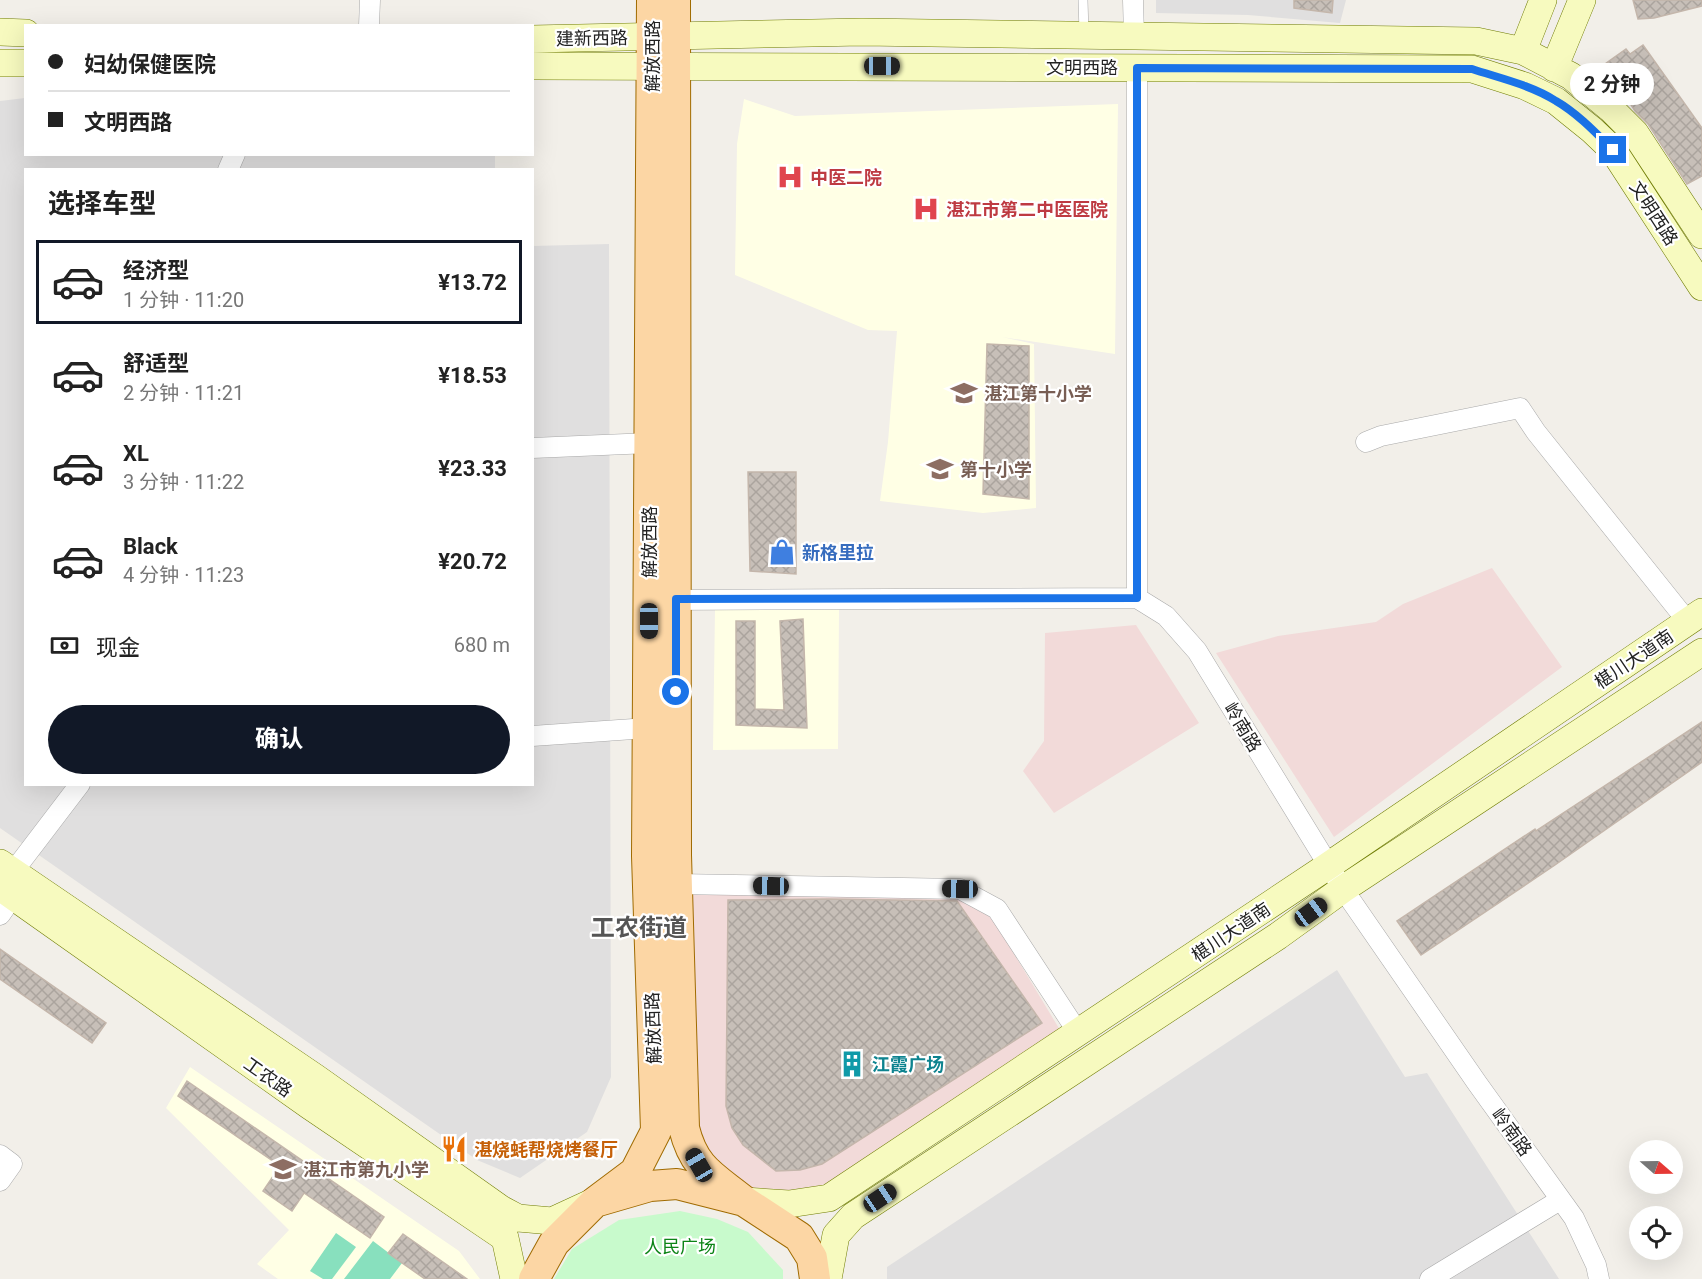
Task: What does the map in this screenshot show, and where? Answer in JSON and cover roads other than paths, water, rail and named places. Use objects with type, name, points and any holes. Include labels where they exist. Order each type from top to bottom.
[{"type":"main road","name":"解放西路","points":[[652,0],[664,36]]},
{"type":"main road","name":"解放西路","points":[[534,1279],[554,1243],[595,1202],[635,1172],[656,1131],[647,856],[648,728],[662,600],[664,36],[675,0]]},
{"type":"main road","name":"解放西路","points":[[664,67],[650,443],[662,600],[677,884],[684,1128],[688,1146],[699,1165],[744,1201]]},
{"type":"main road","points":[[595,1202],[650,1186],[677,1184],[744,1201],[799,1238],[812,1258],[815,1279]]},
{"type":"street","points":[[369,24],[370,0]]},
{"type":"street","points":[[1133,0],[1134,36]]},
{"type":"street","points":[[1523,51],[1543,0]]},
{"type":"street","points":[[1554,68],[1582,0]]},
{"type":"street","points":[[0,32],[24,33]]},
{"type":"street","name":"文明西路","points":[[664,36],[862,32],[1476,41],[1523,51],[1571,76],[1611,109],[1635,133],[1702,235]]},
{"type":"street","name":"建新西路","points":[[534,39],[664,36]]},
{"type":"street","points":[[0,63],[24,63]]},
{"type":"street","name":"建新西路","points":[[534,66],[664,67]]},
{"type":"street","name":"文明西路","points":[[664,67],[1472,69],[1525,86],[1556,101],[1592,130],[1613,150],[1702,287]]},
{"type":"street","points":[[662,600],[1137,598],[1137,68]]},
{"type":"street","points":[[1366,442],[1381,436],[1520,408],[1536,432],[1695,617]]},
{"type":"street","points":[[534,448],[650,443]]},
{"type":"street","name":"岭南路","points":[[1137,598],[1166,616],[1197,651],[1328,867],[1477,1083],[1574,1218],[1596,1265],[1599,1279]]},
{"type":"street","name":"椹川大道南","points":[[744,1201],[789,1204],[830,1198],[1328,867],[1695,617]]},
{"type":"street","name":"椹川大道南","points":[[828,1279],[836,1235],[853,1216],[1278,936],[1343,889],[1702,652]]},
{"type":"street","points":[[534,736],[648,728]]},
{"type":"street","points":[[8,885],[79,786]]},
{"type":"street","points":[[677,884],[960,889],[997,909],[1079,1034]]},
{"type":"street","name":"工农路","points":[[8,885],[316,1078],[501,1209],[518,1218],[552,1221],[595,1202]]},
{"type":"street","name":"工农路","points":[[8,885],[310,1106],[505,1238],[514,1279]]},
{"type":"street","points":[[0,1155],[12,1164],[0,1181]]},
{"type":"street","points":[[1430,1279],[1560,1200]]},
{"type":"lane","points":[[1083,0],[1084,36]]},
{"type":"place","name":"中医二院","points":[[790,177]]},
{"type":"place","name":"湛江市第二中医医院","points":[[926,209]]},
{"type":"place","name":"湛江第十小学","points":[[964,393]]},
{"type":"place","name":"第十小学","points":[[940,469]]},
{"type":"place","name":"新格里拉","points":[[782,552]]},
{"type":"place","name":"江霞广场","points":[[852,1064]]},
{"type":"place","name":"湛烧蚝帮烧烤餐厅","points":[[454,1149]]},
{"type":"place","name":"湛江市第九小学","points":[[283,1169]]},
{"type":"district","name":"工农街道","points":[[639,928]]},
{"type":"park label","name":"人民广场","points":[[680,1246]]}]
